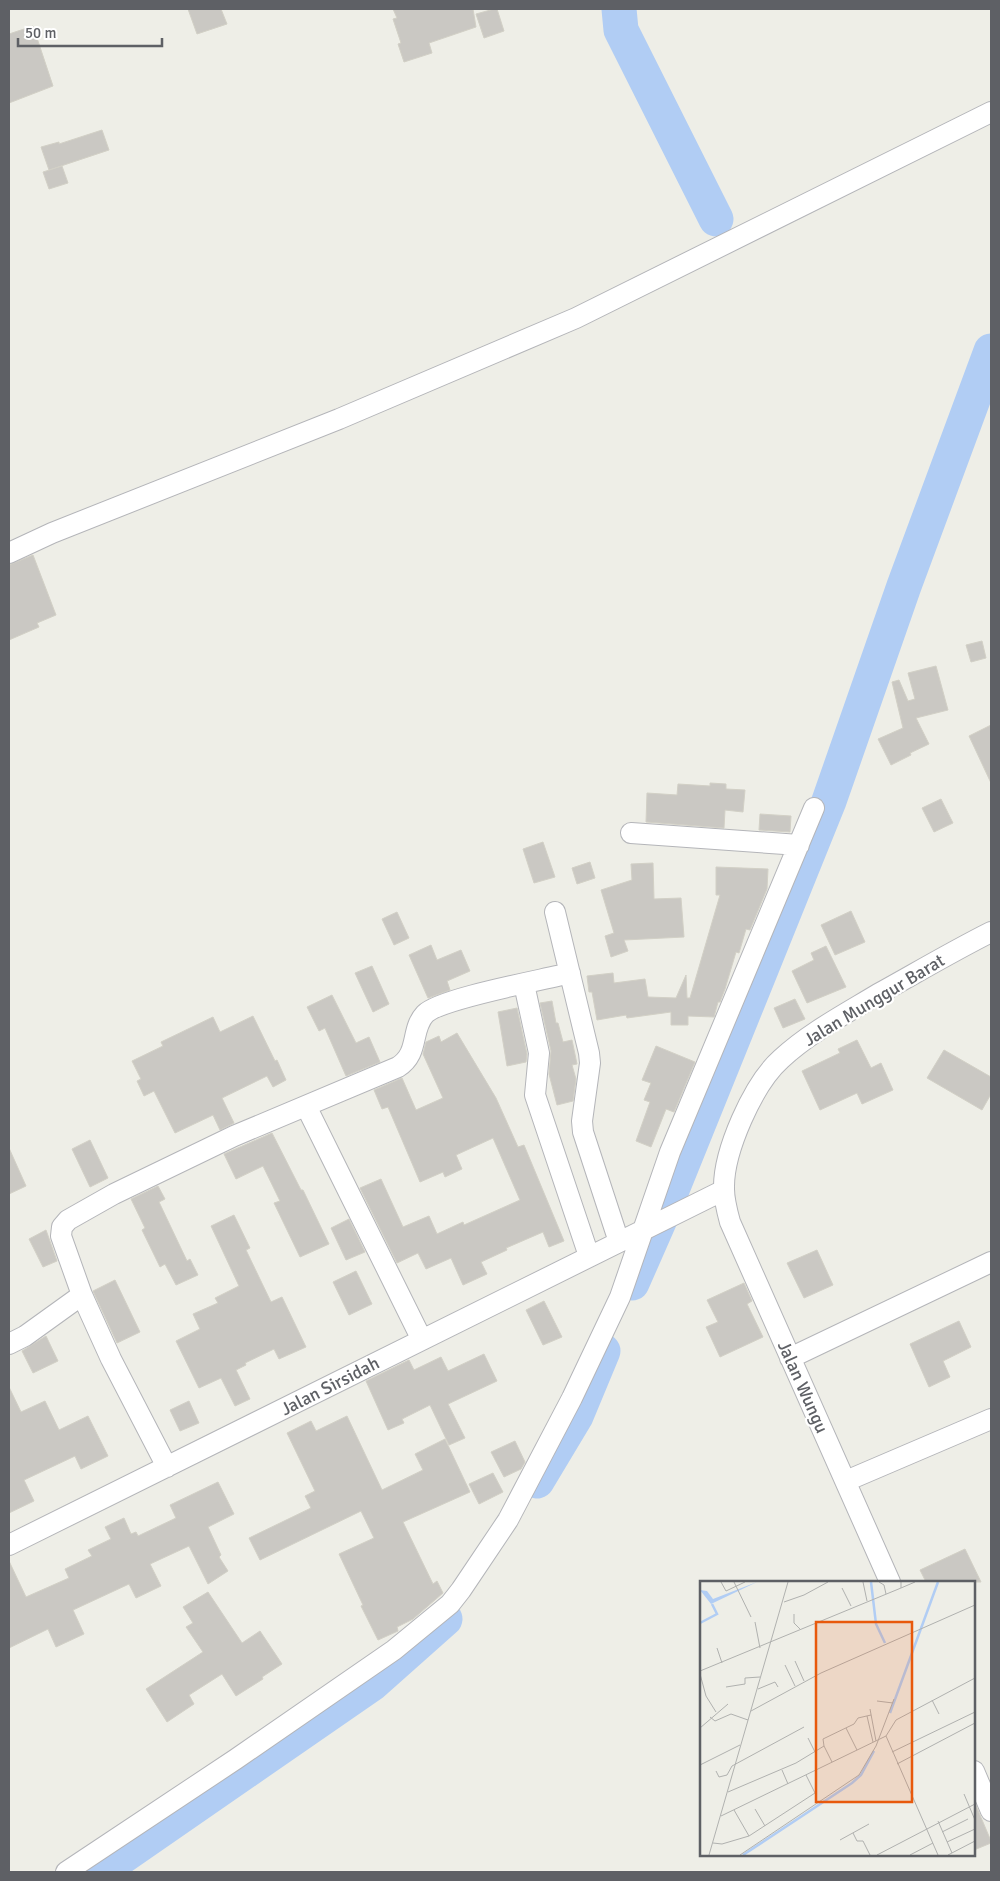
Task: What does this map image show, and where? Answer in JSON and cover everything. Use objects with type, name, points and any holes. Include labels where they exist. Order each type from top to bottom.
[{"type":"street","points":[[9,554],[52,533],[339,419],[576,318],[991,112]]},
{"type":"street","points":[[66,1872],[236,1759],[394,1650],[450,1604],[461,1590],[508,1520],[572,1398],[620,1297],[648,1227],[670,1152],[814,808]]},
{"type":"street","points":[[631,833],[799,844]]},
{"type":"street","points":[[555,912],[590,1058],[582,1113],[583,1132],[618,1242]]},
{"type":"street","name":"Jalan Munggur Barat","points":[[724,1190],[727,1162],[735,1136],[756,1092],[780,1060],[830,1022],[928,965],[991,932]]},
{"type":"street","points":[[167,1467],[82,1295],[61,1236],[62,1227],[68,1220],[114,1194],[226,1140],[402,1064],[411,1053],[422,1019],[434,1008],[458,999],[570,973]]},
{"type":"street","points":[[524,984],[538,1054],[535,1095],[589,1256]]},
{"type":"street","points":[[306,1106],[422,1340]]},
{"type":"street","name":"Jalan Sirsidah","points":[[9,1545],[724,1190]]},
{"type":"street","name":"Jalan Wungu","points":[[724,1190],[725,1204],[730,1222],[890,1581]]},
{"type":"street","points":[[790,1358],[991,1262]]},
{"type":"street","points":[[9,1344],[25,1336],[82,1295]]},
{"type":"street","points":[[846,1482],[991,1419]]},
{"type":"street","points":[[975,1773],[991,1811]]},
{"type":"building","points":[[188,9],[221,9],[227,24],[197,34]]},
{"type":"building","points":[[393,9],[473,9],[476,27],[429,43],[432,53],[404,62],[398,44],[401,43],[393,19],[397,18]]},
{"type":"building","points":[[497,9],[504,31],[484,38],[476,14]]},
{"type":"building","points":[[33,26],[53,86],[9,103],[9,34]]},
{"type":"building","points":[[102,130],[109,150],[49,170],[41,147],[59,142],[59,144]]},
{"type":"building","points":[[62,166],[68,183],[49,189],[43,172]]},
{"type":"building","points":[[33,555],[56,615],[37,623],[39,627],[9,640],[9,565]]},
{"type":"building","points":[[982,641],[986,658],[971,662],[966,645]]},
{"type":"building","points":[[936,666],[948,710],[916,718],[929,744],[891,765],[878,739],[903,728],[892,682],[899,680],[908,701],[915,699],[908,673]]},
{"type":"building","points":[[991,725],[991,783],[969,736]]},
{"type":"building","points":[[710,783],[726,784],[726,789],[745,790],[743,812],[725,810],[724,828],[646,822],[647,793],[677,795],[678,784],[710,786]]},
{"type":"building","points":[[941,799],[953,823],[934,832],[922,808]]},
{"type":"building","points":[[760,814],[791,816],[790,832],[759,830]]},
{"type":"building","points":[[543,842],[555,877],[534,883],[523,849]]},
{"type":"building","points":[[590,862],[595,878],[577,884],[572,868]]},
{"type":"building","points":[[653,863],[654,899],[681,898],[684,937],[624,940],[628,951],[611,957],[605,936],[614,933],[601,890],[632,880],[631,864]]},
{"type":"building","points":[[716,867],[768,869],[767,889],[750,930],[746,929],[739,953],[736,952],[714,1017],[688,1016],[688,1025],[671,1025],[671,1012],[627,1018],[626,1015],[597,1020],[592,992],[589,992],[587,976],[613,973],[614,983],[645,979],[648,997],[676,998],[686,975],[687,998],[690,998],[720,895],[716,895]]},
{"type":"building","points":[[851,911],[865,942],[835,955],[821,925]]},
{"type":"building","points":[[397,912],[409,938],[394,945],[382,919]]},
{"type":"building","points":[[431,945],[437,960],[461,950],[470,971],[447,981],[450,990],[428,998],[409,955]]},
{"type":"building","points":[[826,946],[846,987],[807,1003],[792,971],[814,960],[811,953]]},
{"type":"building","points":[[372,966],[389,1004],[373,1012],[355,973]]},
{"type":"building","points":[[332,995],[356,1043],[369,1037],[380,1062],[346,1076],[325,1028],[319,1031],[307,1007]]},
{"type":"building","points":[[795,999],[805,1019],[783,1028],[774,1008]]},
{"type":"building","points":[[552,1001],[556,1023],[558,1023],[563,1042],[572,1040],[577,1064],[572,1065],[576,1079],[573,1101],[557,1105],[549,1074],[551,1051],[540,1003]]},
{"type":"building","points":[[517,1008],[527,1054],[526,1062],[507,1066],[498,1012]]},
{"type":"building","points":[[253,1016],[286,1080],[273,1087],[267,1076],[222,1098],[234,1123],[220,1130],[213,1115],[175,1133],[154,1091],[144,1096],[137,1081],[141,1079],[132,1061],[163,1046],[161,1042],[213,1017],[220,1032]]},
{"type":"building","points":[[457,1033],[496,1098],[518,1147],[524,1145],[564,1241],[549,1247],[543,1232],[506,1248],[507,1250],[481,1262],[487,1274],[463,1285],[451,1258],[426,1269],[418,1253],[397,1263],[360,1188],[381,1179],[403,1227],[429,1216],[437,1234],[463,1222],[464,1225],[520,1200],[493,1138],[456,1155],[462,1169],[445,1177],[443,1172],[420,1182],[388,1107],[382,1109],[374,1090],[402,1078],[416,1110],[443,1098],[423,1054],[426,1042],[439,1036],[441,1042]]},
{"type":"building","points":[[857,1040],[871,1068],[881,1063],[893,1090],[862,1104],[857,1093],[820,1110],[802,1071],[840,1053],[838,1049]]},
{"type":"building","points":[[656,1046],[695,1062],[674,1112],[666,1109],[651,1147],[636,1141],[650,1102],[644,1100],[651,1083],[642,1080]]},
{"type":"building","points":[[944,1050],[991,1077],[991,1094],[982,1110],[927,1078]]},
{"type":"building","points":[[272,1133],[301,1190],[303,1190],[329,1244],[300,1257],[274,1203],[280,1201],[263,1166],[236,1179],[224,1154]]},
{"type":"building","points":[[90,1140],[108,1178],[90,1187],[72,1149]]},
{"type":"building","points":[[9,1148],[26,1186],[9,1194]]},
{"type":"building","points":[[158,1186],[165,1199],[159,1202],[187,1261],[190,1259],[198,1275],[176,1285],[165,1264],[160,1267],[142,1230],[145,1228],[131,1199]]},
{"type":"building","points":[[234,1215],[250,1248],[246,1250],[271,1302],[282,1297],[306,1347],[279,1359],[274,1349],[245,1363],[246,1365],[236,1370],[250,1399],[235,1406],[221,1378],[199,1388],[176,1341],[200,1329],[193,1314],[218,1303],[215,1298],[239,1286],[211,1226]]},
{"type":"building","points":[[349,1219],[365,1252],[346,1260],[331,1228]]},
{"type":"building","points":[[46,1230],[57,1261],[43,1267],[29,1239]]},
{"type":"building","points":[[817,1250],[833,1285],[804,1298],[787,1263]]},
{"type":"building","points":[[356,1271],[372,1304],[349,1315],[333,1282]]},
{"type":"building","points":[[115,1280],[140,1332],[117,1343],[93,1291]]},
{"type":"building","points":[[744,1283],[752,1301],[747,1304],[763,1337],[720,1357],[706,1327],[718,1322],[707,1300]]},
{"type":"building","points":[[544,1301],[562,1337],[543,1345],[526,1310]]},
{"type":"building","points":[[959,1321],[971,1347],[943,1361],[950,1377],[929,1387],[910,1344]]},
{"type":"building","points":[[46,1336],[58,1361],[33,1373],[22,1351]]},
{"type":"building","points":[[484,1354],[497,1381],[448,1404],[465,1438],[449,1445],[430,1405],[402,1419],[404,1423],[388,1430],[366,1381],[409,1360],[414,1370],[441,1357],[448,1371]]},
{"type":"building","points":[[9,1387],[21,1412],[45,1401],[59,1430],[88,1416],[108,1456],[81,1469],[75,1456],[24,1480],[34,1501],[9,1513]]},
{"type":"building","points":[[189,1401],[199,1423],[180,1431],[170,1410]]},
{"type":"building","points":[[347,1416],[382,1490],[423,1470],[415,1454],[445,1439],[470,1492],[403,1522],[433,1584],[437,1581],[443,1593],[413,1619],[397,1627],[398,1631],[378,1640],[339,1554],[374,1538],[361,1511],[260,1560],[249,1538],[311,1508],[305,1496],[315,1491],[287,1433],[311,1421],[316,1431]]},
{"type":"building","points":[[515,1441],[525,1462],[521,1469],[504,1477],[491,1452]]},
{"type":"building","points":[[493,1473],[503,1492],[479,1504],[469,1484]]},
{"type":"building","points":[[218,1482],[234,1514],[208,1527],[221,1555],[219,1557],[228,1571],[208,1584],[189,1546],[150,1564],[161,1586],[136,1598],[129,1584],[73,1610],[84,1634],[56,1647],[48,1629],[9,1648],[9,1561],[26,1597],[69,1578],[65,1569],[92,1556],[88,1550],[111,1539],[105,1527],[124,1518],[131,1534],[136,1532],[138,1536],[176,1518],[170,1505]]},
{"type":"building","points":[[965,1549],[981,1582],[926,1581],[920,1570]]},
{"type":"building","points":[[208,1592],[242,1643],[260,1631],[282,1664],[236,1696],[222,1674],[189,1695],[194,1704],[167,1722],[146,1689],[203,1652],[186,1627],[193,1623],[183,1607]]},
{"type":"building","points":[[975,1803],[991,1841],[991,1843],[975,1850]]},
{"type":"waterway","points":[[619,9],[621,30],[716,219]]},
{"type":"waterway","points":[[632,1283],[661,1217],[829,801],[904,586],[991,351]]},
{"type":"waterway","points":[[537,1481],[576,1416],[603,1351]]},
{"type":"waterway","points":[[100,1872],[373,1683],[445,1619]]}]
